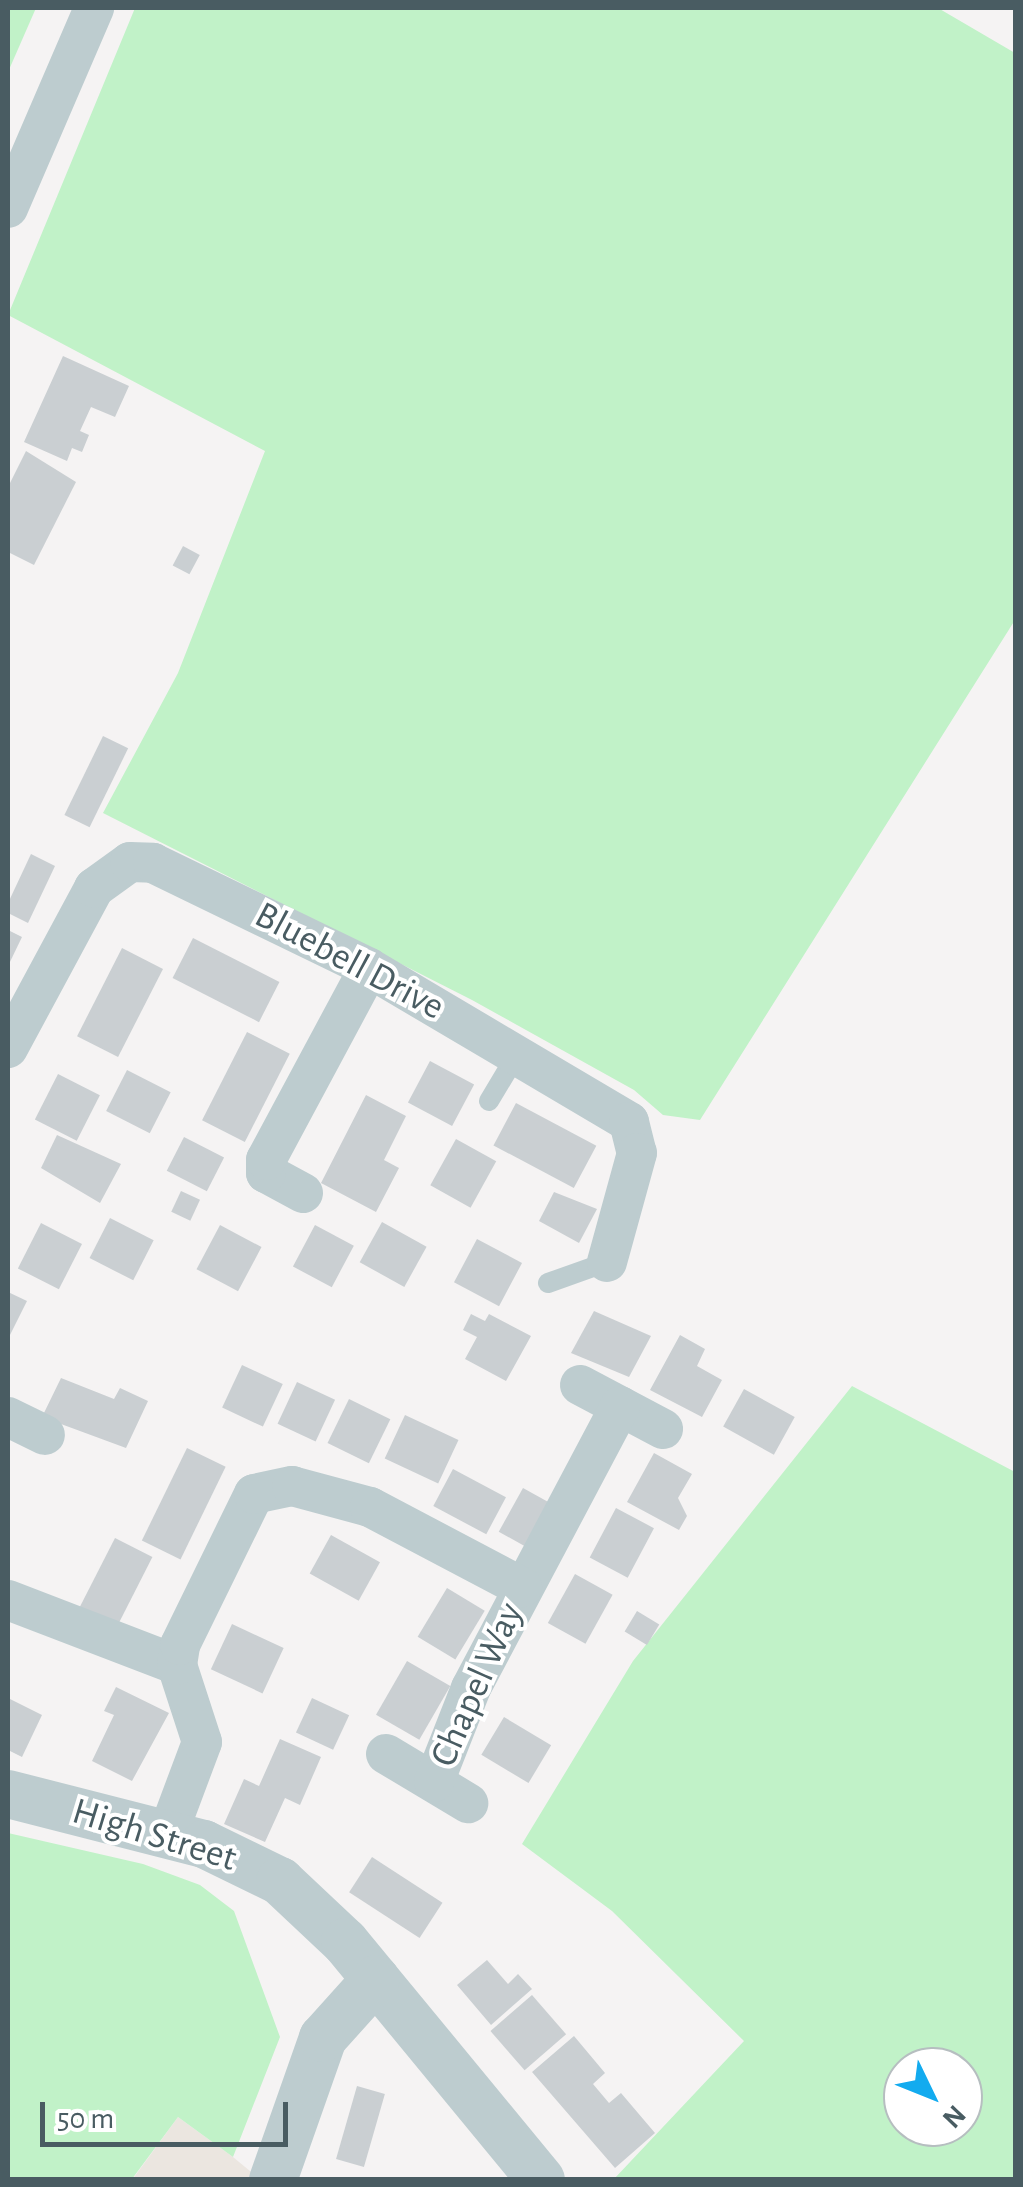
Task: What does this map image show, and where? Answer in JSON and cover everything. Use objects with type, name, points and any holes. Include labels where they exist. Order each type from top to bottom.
[{"type":"street","points":[[8,208],[94,8]]},
{"type":"street","name":"Bluebell Drive","points":[[8,1048],[94,888],[130,862],[152,863],[369,968],[612,1109],[638,1138],[608,1262]]},
{"type":"street","points":[[304,1193],[266,1173],[266,1160],[369,968]]},
{"type":"street","points":[[580,1384],[663,1429]]},
{"type":"street","name":"Chapel Way","points":[[434,1782],[522,1587],[620,1406]]},
{"type":"street","points":[[8,1417],[45,1435]]},
{"type":"street","name":"Chapel Way","points":[[176,1664],[243,1509],[269,1486],[370,1506],[522,1587]]},
{"type":"street","points":[[8,1600],[176,1664],[202,1742],[168,1833]]},
{"type":"street","name":"Chapel Way","points":[[386,1754],[468,1803]]},
{"type":"street","name":"High Street","points":[[8,1794],[168,1833],[280,1882],[376,1979],[542,2180]]},
{"type":"street","points":[[273,2180],[323,2038],[376,1979]]},
{"type":"lane","points":[[490,1101],[517,1054]]},
{"type":"lane","points":[[548,1283],[608,1262]]},
{"type":"shaded area","points":[[178,2117],[233,2157],[261,2180],[132,2180]]},
{"type":"green space","points":[[8,8],[36,8],[8,72]]},
{"type":"green space","points":[[135,8],[938,8],[1015,53],[1015,620],[700,1120],[663,1115],[634,1090],[472,1000],[103,813],[178,673],[265,451],[8,315]]},
{"type":"green space","points":[[852,1386],[1015,1472],[1015,2179],[614,2179],[744,2041],[612,1911],[522,1844],[633,1661]]},
{"type":"green space","points":[[8,1833],[143,1864],[200,1885],[234,1911],[280,2037],[233,2157],[178,2117],[132,2179],[8,2179]]},
{"type":"building","points":[[63,356],[129,386],[115,417],[91,407],[80,431],[89,435],[82,452],[72,448],[67,461],[24,442]]},
{"type":"building","points":[[26,451],[76,482],[34,565],[8,552],[8,487]]},
{"type":"building","points":[[183,546],[200,555],[189,574],[173,565]]},
{"type":"building","points":[[103,736],[128,748],[90,827],[64,815]]},
{"type":"building","points":[[31,854],[55,866],[28,923],[8,913],[8,903]]},
{"type":"building","points":[[8,930],[22,937],[8,966]]},
{"type":"building","points":[[193,938],[279,982],[259,1022],[173,978]]},
{"type":"building","points":[[122,948],[163,969],[118,1057],[77,1036]]},
{"type":"building","points":[[247,1032],[290,1054],[245,1142],[202,1120]]},
{"type":"building","points":[[430,1061],[474,1084],[452,1126],[408,1102]]},
{"type":"building","points":[[127,1070],[171,1092],[150,1133],[106,1111]]},
{"type":"building","points":[[58,1074],[100,1095],[77,1141],[35,1119]]},
{"type":"building","points":[[366,1095],[406,1116],[384,1160],[399,1168],[376,1212],[321,1183]]},
{"type":"building","points":[[516,1103],[596,1146],[574,1188],[493,1145]]},
{"type":"building","points":[[57,1135],[121,1164],[100,1203],[41,1168]]},
{"type":"building","points":[[184,1137],[224,1157],[207,1191],[167,1171]]},
{"type":"building","points":[[456,1139],[496,1161],[471,1208],[430,1185]]},
{"type":"building","points":[[181,1191],[200,1200],[190,1221],[171,1212]]},
{"type":"building","points":[[554,1192],[597,1209],[579,1243],[539,1221]]},
{"type":"building","points":[[110,1218],[154,1240],[133,1280],[90,1258]]},
{"type":"building","points":[[382,1222],[427,1247],[404,1287],[360,1262]]},
{"type":"building","points":[[41,1223],[82,1244],[59,1289],[18,1268]]},
{"type":"building","points":[[220,1225],[261,1247],[238,1291],[197,1269]]},
{"type":"building","points":[[315,1225],[354,1246],[332,1287],[293,1266]]},
{"type":"building","points":[[477,1239],[522,1263],[499,1306],[454,1282]]},
{"type":"building","points":[[8,1292],[27,1301],[8,1339]]},
{"type":"building","points":[[594,1311],[651,1336],[629,1377],[571,1353]]},
{"type":"building","points":[[471,1314],[485,1321],[489,1314],[531,1336],[506,1381],[465,1359],[477,1337],[463,1330]]},
{"type":"building","points":[[680,1335],[705,1349],[697,1366],[722,1380],[702,1417],[650,1390]]},
{"type":"building","points":[[242,1365],[283,1384],[263,1427],[222,1408]]},
{"type":"building","points":[[61,1378],[114,1399],[120,1388],[148,1401],[126,1448],[42,1417]]},
{"type":"building","points":[[297,1382],[335,1400],[316,1441],[278,1424]]},
{"type":"building","points":[[744,1389],[795,1417],[774,1455],[723,1427]]},
{"type":"building","points":[[349,1399],[390,1419],[369,1463],[328,1443]]},
{"type":"building","points":[[405,1415],[458,1440],[438,1483],[385,1459]]},
{"type":"building","points":[[187,1448],[226,1467],[180,1559],[142,1541]]},
{"type":"building","points":[[654,1453],[692,1474],[678,1498],[687,1516],[679,1530],[627,1502]]},
{"type":"building","points":[[453,1469],[506,1497],[486,1534],[433,1506]]},
{"type":"building","points":[[523,1488],[552,1504],[528,1548],[499,1532]]},
{"type":"building","points":[[616,1508],[654,1528],[628,1578],[590,1557]]},
{"type":"building","points":[[331,1535],[380,1562],[359,1601],[310,1573]]},
{"type":"building","points":[[115,1538],[152,1557],[114,1632],[77,1613]]},
{"type":"building","points":[[575,1574],[613,1595],[585,1644],[548,1623]]},
{"type":"building","points":[[447,1588],[485,1611],[455,1660],[418,1637]]},
{"type":"building","points":[[637,1611],[659,1624],[647,1645],[625,1632]]},
{"type":"building","points":[[232,1624],[284,1648],[263,1693],[211,1669]]},
{"type":"building","points":[[407,1661],[450,1686],[419,1740],[376,1715]]},
{"type":"building","points":[[116,1687],[169,1713],[132,1781],[92,1761],[114,1715],[104,1711]]},
{"type":"building","points":[[8,1698],[42,1715],[22,1757],[8,1750]]},
{"type":"building","points":[[312,1698],[349,1715],[333,1750],[296,1732]]},
{"type":"building","points":[[504,1717],[551,1745],[528,1783],[481,1755]]},
{"type":"building","points":[[280,1739],[321,1757],[300,1805],[285,1798],[265,1842],[224,1824],[244,1779],[259,1786]]},
{"type":"building","points":[[372,1857],[442,1903],[420,1938],[349,1892]]},
{"type":"building","points":[[487,1960],[508,1984],[518,1974],[532,1989],[491,2025],[457,1985]]},
{"type":"building","points":[[532,1995],[566,2034],[525,2070],[490,2031]]},
{"type":"building","points":[[574,2036],[605,2073],[593,2084],[609,2103],[621,2093],[655,2133],[615,2168],[532,2072]]},
{"type":"building","points":[[357,2086],[385,2094],[364,2167],[336,2159]]}]
